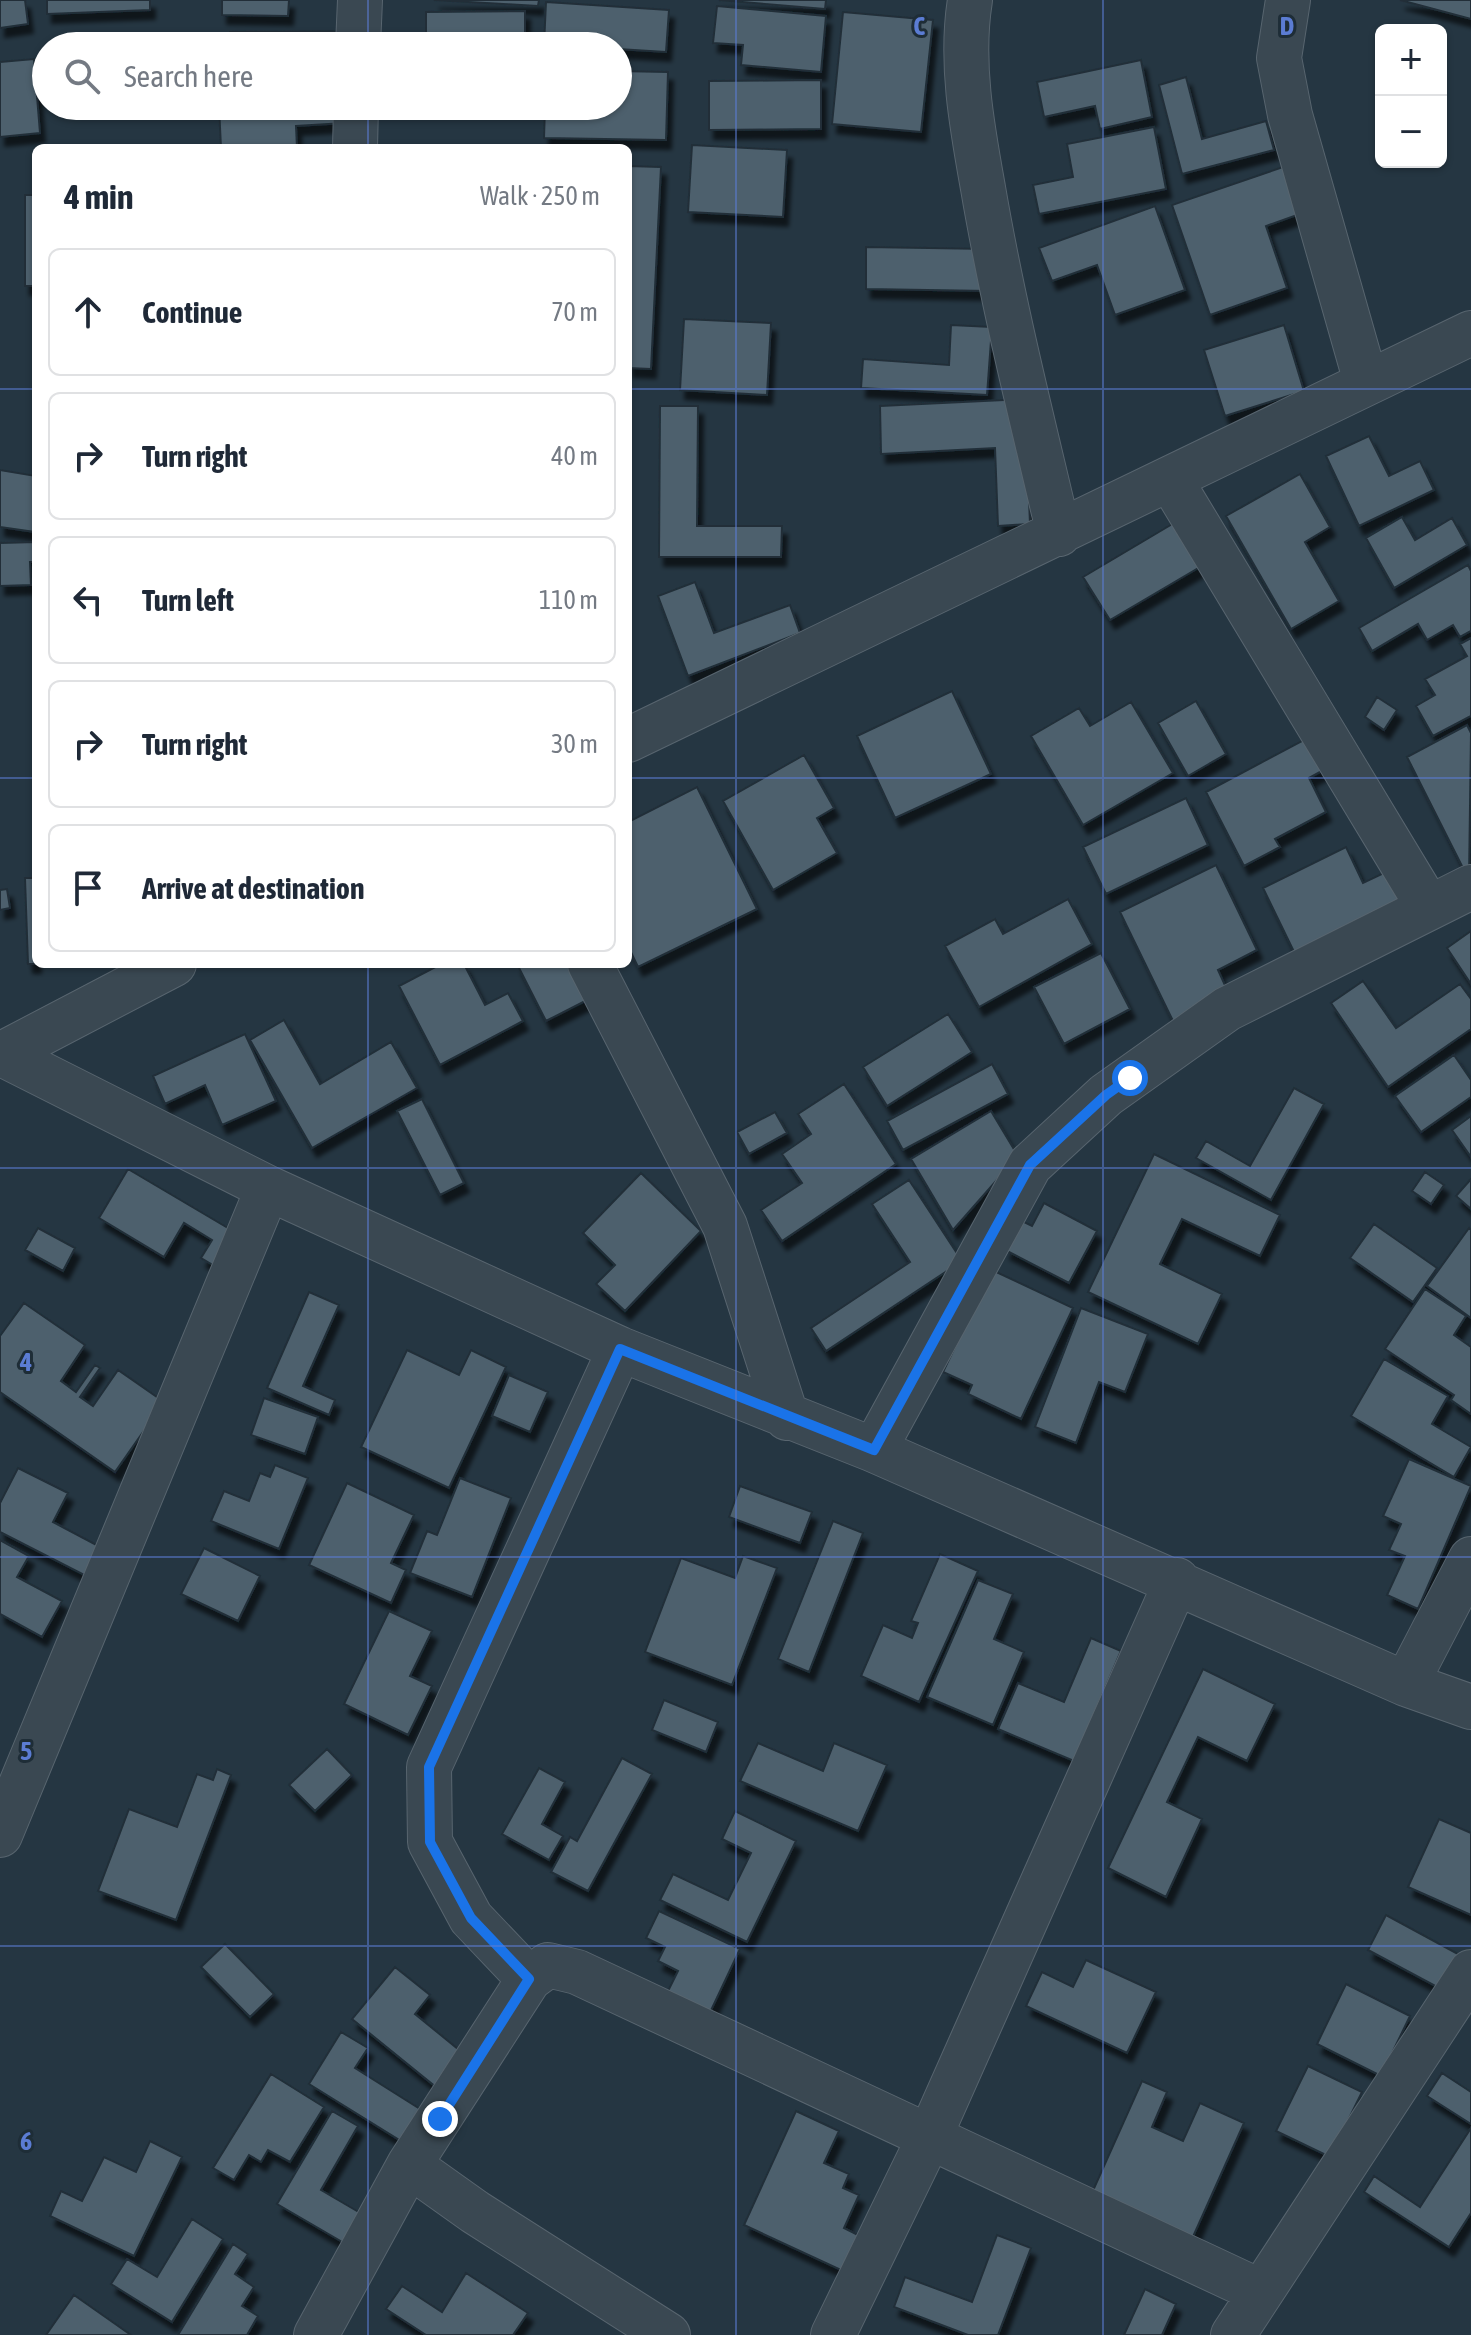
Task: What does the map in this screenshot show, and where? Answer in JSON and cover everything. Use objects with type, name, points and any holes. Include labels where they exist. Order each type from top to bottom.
[{"type":"street","points":[[359,32],[360,0]]},
{"type":"street","points":[[970,0],[966,28],[972,122],[998,276],[1059,534]]},
{"type":"street","points":[[1288,0],[1279,58],[1290,115],[1366,382]]},
{"type":"street","points":[[355,144],[356,120]]},
{"type":"street","points":[[632,738],[1471,333]]},
{"type":"street","points":[[1170,479],[1429,908]]},
{"type":"street","points":[[874,1450],[1030,1165],[1106,1095],[1227,1009],[1471,887]]},
{"type":"street","points":[[592,968],[725,1226],[787,1418]]},
{"type":"street","points":[[1,1054],[154,969]]},
{"type":"street","points":[[1,1054],[268,1188],[620,1349],[787,1418],[874,1450],[1177,1580],[1406,1684],[1471,1707]]},
{"type":"street","points":[[0,1835],[11,1778],[268,1188]]},
{"type":"street","points":[[529,1979],[471,1918],[430,1842],[429,1767],[620,1349]]},
{"type":"street","points":[[1406,1684],[1471,1559]]},
{"type":"street","points":[[833,2335],[929,2138],[1177,1580]]},
{"type":"street","points":[[316,2335],[409,2165],[529,1979],[548,1965],[577,1972],[1259,2291]]},
{"type":"street","points":[[1233,2335],[1471,1972]]},
{"type":"street","points":[[409,2165],[659,2333]]},
{"type":"building","points":[[0,0],[25,0],[28,24],[0,28]]},
{"type":"building","points":[[47,0],[150,0],[150,10],[47,14]]},
{"type":"building","points":[[222,0],[289,0],[288,16],[222,15]]},
{"type":"building","points":[[434,0],[539,0],[538,6]]},
{"type":"building","points":[[719,0],[826,0],[825,9]]},
{"type":"building","points":[[1400,0],[1471,0],[1471,19]]},
{"type":"building","points":[[546,2],[669,10],[666,52],[632,50],[632,32],[545,32]]},
{"type":"building","points":[[717,6],[826,16],[821,72],[741,65],[743,45],[713,43]]},
{"type":"building","points":[[525,11],[525,32],[426,32],[426,12]]},
{"type":"building","points":[[843,12],[933,20],[921,132],[832,124]]},
{"type":"building","points":[[341,31],[341,32],[230,32]]},
{"type":"building","points":[[32,59],[32,120],[39,120],[40,133],[0,137],[0,62]]},
{"type":"building","points":[[1141,60],[1152,117],[1100,129],[1095,106],[1044,117],[1037,82]]},
{"type":"building","points":[[632,71],[668,72],[666,140],[544,138],[545,120],[632,120]]},
{"type":"building","points":[[1186,77],[1202,139],[1266,121],[1274,150],[1182,174],[1159,85]]},
{"type":"building","points":[[821,80],[821,129],[709,130],[709,81]]},
{"type":"building","points":[[220,120],[345,120],[345,123],[296,126],[297,144],[221,144]]},
{"type":"building","points":[[1154,127],[1166,189],[1039,214],[1033,185],[1073,177],[1067,144]]},
{"type":"building","points":[[692,145],[787,150],[783,217],[688,212]]},
{"type":"building","points":[[632,166],[661,167],[651,369],[632,368]]},
{"type":"building","points":[[1283,167],[1300,214],[1266,226],[1287,288],[1210,315],[1172,205]]},
{"type":"building","points":[[25,195],[32,195],[32,286],[25,286]]},
{"type":"building","points":[[1155,206],[1185,290],[1115,315],[1097,265],[1052,281],[1039,248]]},
{"type":"building","points":[[866,247],[990,249],[989,291],[866,289]]},
{"type":"building","points":[[684,319],[771,323],[767,395],[680,390]]},
{"type":"building","points":[[951,325],[992,327],[987,395],[861,388],[863,359],[949,365]]},
{"type":"building","points":[[1284,325],[1304,391],[1225,416],[1204,350]]},
{"type":"building","points":[[1025,399],[1030,524],[998,526],[995,448],[881,454],[880,406]]},
{"type":"building","points":[[660,406],[698,406],[697,526],[782,526],[781,557],[659,557]]},
{"type":"building","points":[[1369,436],[1389,476],[1420,461],[1434,490],[1359,526],[1326,456]]},
{"type":"building","points":[[0,470],[32,475],[32,532],[0,527]]},
{"type":"building","points":[[1300,474],[1330,527],[1305,542],[1339,601],[1291,629],[1226,516]]},
{"type":"building","points":[[1402,517],[1415,540],[1452,518],[1467,545],[1394,588],[1366,538]]},
{"type":"building","points":[[1174,523],[1200,567],[1110,620],[1083,577]]},
{"type":"building","points":[[32,542],[31,585],[0,586],[0,543]]},
{"type":"building","points":[[1468,565],[1471,571],[1471,631],[1460,637],[1453,625],[1427,640],[1418,624],[1372,651],[1359,628]]},
{"type":"building","points":[[695,582],[714,633],[790,605],[800,633],[688,676],[658,596]]},
{"type":"building","points":[[1471,638],[1471,716],[1433,736],[1416,706],[1435,695],[1425,679],[1467,656],[1460,644]]},
{"type":"building","points":[[952,691],[991,774],[895,818],[857,736]]},
{"type":"building","points":[[1377,697],[1397,710],[1384,730],[1365,717]]},
{"type":"building","points":[[1196,701],[1226,754],[1188,776],[1158,723]]},
{"type":"building","points":[[1131,702],[1173,773],[1083,825],[1031,736],[1079,708],[1090,726]]},
{"type":"building","points":[[1467,725],[1471,733],[1469,880],[1407,757]]},
{"type":"building","points":[[1315,734],[1331,766],[1309,778],[1326,812],[1275,839],[1280,847],[1244,866],[1206,792]]},
{"type":"building","points":[[804,755],[834,808],[817,818],[837,853],[773,890],[723,801]]},
{"type":"building","points":[[697,787],[757,909],[638,967],[632,954],[632,820]]},
{"type":"building","points":[[1186,798],[1208,845],[1106,894],[1083,847]]},
{"type":"building","points":[[1346,847],[1363,883],[1388,871],[1404,903],[1297,958],[1263,888]]},
{"type":"building","points":[[1216,865],[1257,950],[1218,970],[1229,994],[1173,1021],[1120,912]]},
{"type":"building","points":[[25,878],[32,878],[32,964],[28,964]]},
{"type":"building","points":[[7,889],[10,908],[0,910],[0,890]]},
{"type":"building","points":[[1068,899],[1092,944],[979,1007],[945,946],[995,919],[1003,934]]},
{"type":"building","points":[[1471,931],[1471,984],[1447,948]]},
{"type":"building","points":[[1101,953],[1130,1009],[1064,1044],[1034,987]]},
{"type":"building","points":[[433,968],[466,968],[485,1005],[508,993],[523,1021],[440,1065],[399,986]]},
{"type":"building","points":[[519,968],[584,968],[597,995],[546,1021]]},
{"type":"building","points":[[1363,981],[1396,1028],[1460,984],[1471,999],[1471,1029],[1388,1087],[1331,1003]]},
{"type":"building","points":[[948,1014],[972,1052],[887,1106],[863,1067]]},
{"type":"building","points":[[284,1020],[320,1084],[391,1042],[417,1088],[312,1148],[250,1040]]},
{"type":"building","points":[[245,1034],[276,1101],[222,1125],[205,1085],[165,1104],[153,1076]]},
{"type":"building","points":[[1454,1055],[1471,1080],[1471,1097],[1421,1132],[1395,1096]]},
{"type":"building","points":[[992,1064],[1008,1094],[903,1150],[887,1121]]},
{"type":"building","points":[[844,1084],[896,1164],[782,1241],[761,1210],[802,1183],[782,1154],[811,1134],[798,1114]]},
{"type":"building","points":[[1294,1088],[1324,1104],[1271,1200],[1196,1158],[1206,1141],[1250,1166]]},
{"type":"building","points":[[422,1099],[464,1183],[440,1195],[397,1111]]},
{"type":"building","points":[[991,1111],[1018,1156],[953,1230],[911,1159]]},
{"type":"building","points":[[775,1112],[787,1133],[749,1154],[737,1132]]},
{"type":"building","points":[[1471,1116],[1471,1157],[1452,1130]]},
{"type":"building","points":[[1154,1154],[1280,1215],[1260,1256],[1182,1219],[1160,1264],[1222,1294],[1198,1344],[1088,1292]]},
{"type":"building","points":[[128,1169],[238,1234],[218,1268],[201,1258],[212,1240],[184,1223],[164,1257],[99,1218]]},
{"type":"building","points":[[1425,1172],[1444,1185],[1431,1204],[1412,1191]]},
{"type":"building","points":[[641,1173],[701,1231],[625,1311],[596,1284],[615,1265],[583,1233]]},
{"type":"building","points":[[1471,1179],[1471,1209],[1456,1196]]},
{"type":"building","points":[[909,1180],[962,1261],[826,1351],[811,1328],[910,1262],[872,1204]]},
{"type":"building","points":[[1044,1203],[1097,1231],[1069,1283],[1005,1250],[1020,1220],[1032,1226]]},
{"type":"building","points":[[1374,1224],[1437,1268],[1413,1302],[1350,1258]]},
{"type":"building","points":[[38,1228],[75,1248],[63,1271],[25,1250]]},
{"type":"building","points":[[1469,1228],[1471,1230],[1471,1318],[1427,1286]]},
{"type":"building","points":[[992,1270],[1073,1308],[1021,1419],[968,1394],[972,1385],[943,1372]]},
{"type":"building","points":[[1425,1289],[1466,1316],[1454,1335],[1471,1347],[1471,1414],[1451,1400],[1454,1395],[1385,1349]]},
{"type":"building","points":[[309,1292],[339,1305],[303,1386],[335,1400],[329,1415],[267,1388]]},
{"type":"building","points":[[24,1303],[85,1345],[61,1381],[76,1392],[95,1365],[100,1368],[80,1397],[93,1406],[118,1370],[164,1402],[115,1472],[0,1392],[0,1336]]},
{"type":"building","points":[[1081,1308],[1148,1334],[1125,1392],[1099,1382],[1076,1443],[1035,1427]]},
{"type":"building","points":[[407,1350],[459,1375],[471,1350],[506,1367],[449,1488],[361,1447]]},
{"type":"building","points":[[1384,1359],[1448,1396],[1432,1424],[1471,1447],[1454,1477],[1351,1416]]},
{"type":"building","points":[[509,1375],[548,1392],[530,1432],[492,1416]]},
{"type":"building","points":[[264,1398],[318,1417],[305,1454],[251,1435]]},
{"type":"building","points":[[1409,1459],[1471,1486],[1418,1609],[1387,1595],[1405,1556],[1389,1550],[1401,1524],[1383,1516]]},
{"type":"building","points":[[275,1465],[308,1478],[279,1549],[211,1521],[224,1491],[249,1501],[260,1473],[270,1477]]},
{"type":"building","points":[[18,1468],[68,1493],[53,1522],[106,1550],[92,1579],[0,1532],[0,1503]]},
{"type":"building","points":[[460,1478],[511,1498],[472,1597],[410,1573],[427,1531],[437,1535]]},
{"type":"building","points":[[347,1483],[414,1515],[391,1563],[406,1570],[391,1603],[309,1565]]},
{"type":"building","points":[[740,1486],[812,1512],[800,1543],[729,1517]]},
{"type":"building","points":[[833,1521],[863,1533],[809,1672],[778,1659]]},
{"type":"building","points":[[0,1540],[29,1556],[17,1577],[62,1601],[42,1637],[0,1614]]},
{"type":"building","points":[[204,1548],[260,1576],[238,1621],[181,1594]]},
{"type":"building","points":[[940,1554],[978,1571],[919,1702],[861,1676],[883,1625],[912,1638],[918,1623],[911,1621]]},
{"type":"building","points":[[743,1556],[777,1568],[732,1685],[645,1652],[681,1558],[735,1578]]},
{"type":"building","points":[[978,1580],[1013,1594],[994,1639],[1024,1652],[993,1725],[927,1697]]},
{"type":"building","points":[[389,1611],[432,1631],[410,1676],[432,1686],[408,1735],[344,1704]]},
{"type":"building","points":[[1091,1638],[1121,1651],[1074,1761],[998,1729],[1018,1683],[1064,1702]]},
{"type":"building","points":[[1203,1669],[1275,1704],[1247,1761],[1198,1737],[1167,1802],[1202,1819],[1166,1897],[1108,1868]]},
{"type":"building","points":[[664,1700],[718,1722],[706,1752],[652,1730]]},
{"type":"building","points":[[758,1743],[823,1771],[834,1743],[887,1765],[858,1831],[740,1781]]},
{"type":"building","points":[[327,1749],[352,1775],[315,1811],[289,1785]]},
{"type":"building","points":[[622,1758],[652,1774],[588,1891],[551,1872],[570,1837],[577,1841]]},
{"type":"building","points":[[539,1768],[565,1782],[542,1824],[563,1836],[549,1860],[502,1834]]},
{"type":"building","points":[[217,1769],[231,1775],[176,1920],[98,1891],[129,1809],[177,1827],[197,1774],[213,1780]]},
{"type":"building","points":[[735,1811],[796,1841],[747,1942],[660,1900],[673,1874],[728,1900],[751,1853],[722,1839]]},
{"type":"building","points":[[1439,1819],[1471,1833],[1471,1915],[1408,1887]]},
{"type":"building","points":[[659,1911],[740,1949],[706,2021],[663,2001],[678,1971],[658,1961],[665,1947],[646,1938]]},
{"type":"building","points":[[1386,1915],[1458,1954],[1439,1988],[1368,1950]]},
{"type":"building","points":[[225,1944],[274,1994],[250,2017],[201,1967]]},
{"type":"building","points":[[1086,1960],[1156,1992],[1127,2053],[1026,2006],[1042,1972],[1073,1987]]},
{"type":"building","points":[[395,1967],[430,1995],[415,2014],[475,2063],[447,2096],[352,2019]]},
{"type":"building","points":[[1346,1984],[1410,2016],[1381,2076],[1317,2044]]},
{"type":"building","points":[[341,2032],[368,2048],[355,2068],[420,2109],[401,2141],[309,2084]]},
{"type":"building","points":[[1308,2066],[1362,2092],[1330,2157],[1276,2131]]},
{"type":"building","points":[[1442,2073],[1471,2092],[1471,2124],[1427,2096]]},
{"type":"building","points":[[271,2074],[324,2107],[290,2162],[268,2150],[261,2162],[249,2155],[234,2180],[213,2168]]},
{"type":"building","points":[[1142,2081],[1167,2092],[1152,2127],[1183,2141],[1200,2103],[1244,2123],[1192,2239],[1091,2195]]},
{"type":"building","points":[[332,2111],[358,2126],[321,2190],[374,2221],[356,2250],[277,2204]]},
{"type":"building","points":[[796,2111],[839,2131],[824,2163],[849,2174],[843,2188],[859,2195],[844,2228],[872,2242],[856,2277],[744,2225]]},
{"type":"building","points":[[1471,2128],[1471,2213],[1449,2247],[1364,2192],[1374,2176],[1420,2207]]},
{"type":"building","points":[[150,2141],[182,2157],[134,2256],[50,2216],[61,2191],[82,2201],[104,2157],[136,2172]]},
{"type":"building","points":[[192,2219],[223,2239],[172,2322],[111,2284],[127,2259],[157,2277]]},
{"type":"building","points":[[997,2235],[1031,2248],[998,2335],[968,2335],[894,2307],[905,2277],[972,2302]]},
{"type":"building","points":[[233,2244],[248,2254],[235,2274],[254,2287],[242,2306],[258,2316],[247,2335],[178,2335]]},
{"type":"building","points":[[466,2273],[528,2313],[513,2335],[426,2335],[386,2309],[402,2286],[442,2312]]},
{"type":"building","points":[[1145,2289],[1176,2304],[1162,2335],[1124,2335]]},
{"type":"building","points":[[74,2295],[131,2335],[46,2335]]},
{"type":"route","points":[[440,2119],[516,2004],[529,1979],[471,1918],[430,1842],[429,1767],[620,1349],[787,1418],[874,1450],[1030,1165],[1106,1095],[1130,1078]]}]
